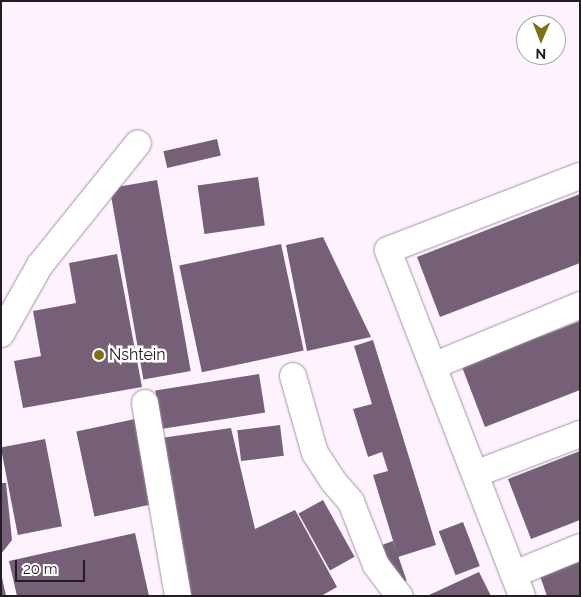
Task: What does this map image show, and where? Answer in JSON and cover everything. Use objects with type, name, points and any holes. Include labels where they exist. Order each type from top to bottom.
[{"type":"lane","points":[[1,334],[40,265],[138,143]]},
{"type":"lane","points":[[580,176],[388,250],[518,585],[580,547]]},
{"type":"lane","points":[[433,366],[580,305]]},
{"type":"lane","points":[[293,376],[315,453],[333,481],[351,502],[376,565],[399,596]]},
{"type":"lane","points":[[145,403],[178,596]]},
{"type":"lane","points":[[475,474],[580,434]]},
{"type":"building","points":[[217,139],[221,156],[167,168],[163,151]]},
{"type":"building","points":[[258,177],[265,226],[204,234],[198,185]]},
{"type":"building","points":[[157,180],[191,371],[143,379],[110,188]]},
{"type":"building","points":[[580,194],[580,263],[440,317],[417,257]]},
{"type":"building","points":[[323,237],[371,337],[307,351],[286,245]]},
{"type":"building","points":[[281,244],[304,351],[202,372],[179,266]]},
{"type":"building","points":[[117,254],[142,387],[23,408],[14,361],[41,356],[33,311],[76,303],[69,263]]},
{"type":"building","points":[[580,321],[580,390],[485,427],[462,367]]},
{"type":"building","points":[[373,340],[436,545],[398,557],[373,475],[388,471],[382,452],[368,457],[353,409],[372,404],[354,346]]},
{"type":"building","points":[[259,374],[265,413],[161,429],[155,390]]},
{"type":"building","points":[[135,419],[153,504],[94,517],[76,431]]},
{"type":"building","points":[[280,425],[284,456],[241,461],[237,430]]},
{"type":"building","points":[[231,428],[255,529],[295,510],[337,587],[321,596],[190,596],[161,438]]},
{"type":"building","points":[[45,439],[62,526],[18,535],[1,448]]},
{"type":"building","points":[[580,451],[580,520],[531,539],[508,479]]},
{"type":"building","points":[[1,483],[6,483],[12,540],[1,554]]},
{"type":"building","points":[[323,500],[355,557],[330,570],[299,514]]},
{"type":"building","points":[[463,522],[480,566],[456,575],[439,531]]},
{"type":"building","points":[[135,533],[149,596],[17,596],[9,561]]},
{"type":"building","points":[[393,541],[407,581],[392,586],[379,546]]},
{"type":"building","points":[[580,557],[580,596],[547,596],[539,573]]},
{"type":"building","points":[[479,572],[491,596],[427,596]]},
{"type":"building","points":[[2,578],[6,596],[1,596]]},
{"type":"place","name":"Nshtein","points":[[99,355]]}]
